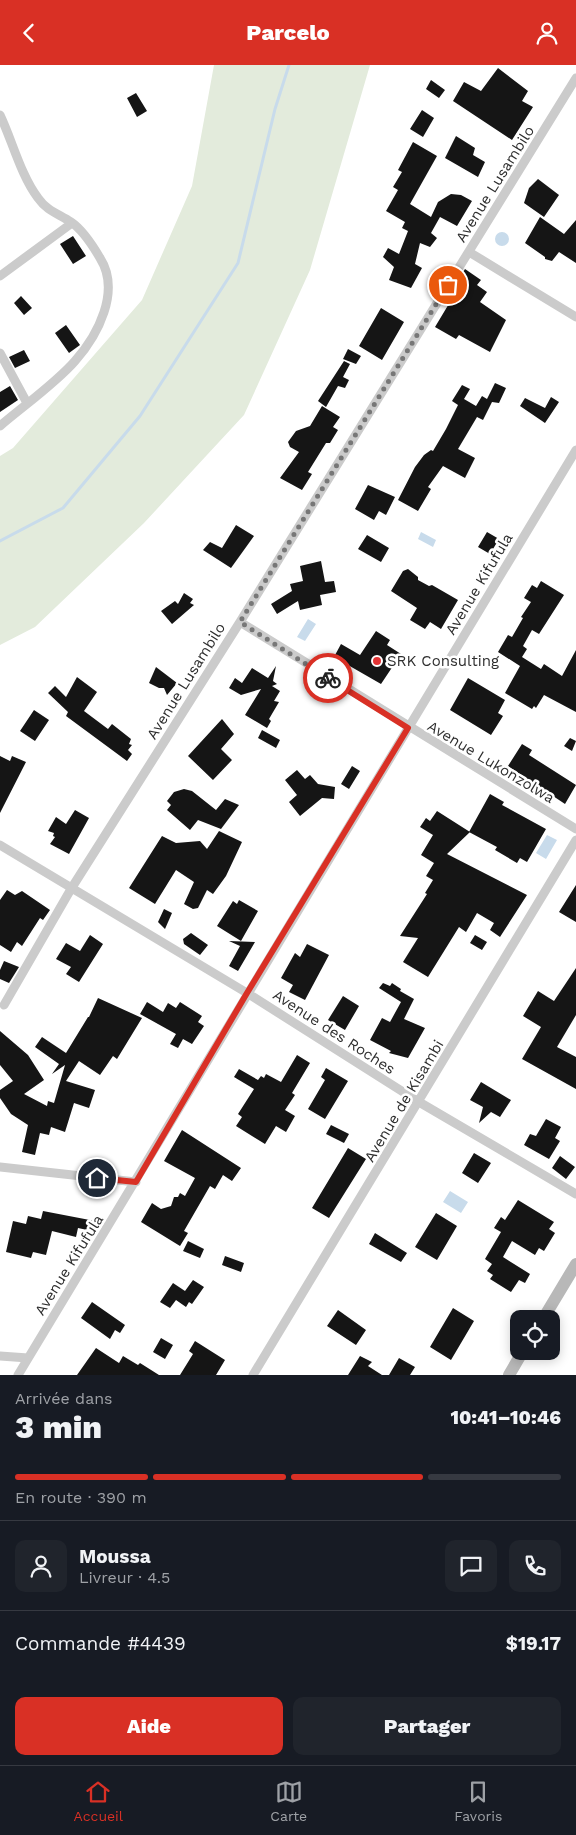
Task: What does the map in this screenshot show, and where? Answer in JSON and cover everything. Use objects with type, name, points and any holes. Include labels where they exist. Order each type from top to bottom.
[{"type":"street","name":"Avenue Lusambilo","points":[[4,1005],[71,889],[240,622],[576,78]]},
{"type":"street","points":[[0,115],[37,197],[48,209],[72,223],[101,259],[110,283],[106,307],[91,340],[75,362],[0,426]]},
{"type":"street","points":[[0,276],[72,223]]},
{"type":"street","points":[[469,252],[576,317]]},
{"type":"street","points":[[0,353],[27,403]]},
{"type":"street","name":"Avenue Kifufula","points":[[18,1375],[576,450]]},
{"type":"street","name":"Avenue Lukonzolwa","points":[[240,622],[408,728],[576,829]]},
{"type":"street","name":"Avenue de Kisambi","points":[[253,1375],[419,1103],[576,840]]},
{"type":"street","name":"Avenue des Roches","points":[[0,845],[247,993],[419,1103],[576,1194]]},
{"type":"street","points":[[0,1167],[136,1182]]},
{"type":"street","points":[[548,1310],[576,1264]]},
{"type":"street","points":[[0,1356],[28,1358]]},
{"type":"street","points":[[509,1375],[518,1360]]},
{"type":"green space","points":[[214,65],[370,65],[310,270],[244,415],[144,523],[35,627],[0,645],[0,456],[13,448],[142,300],[192,186]]},
{"type":"water","points":[[502,232],[507,234],[509,239],[507,244],[502,246],[497,244],[495,239],[497,234]]},
{"type":"water","points":[[421,532],[436,540],[433,547],[418,539]]},
{"type":"water","points":[[308,619],[316,624],[305,641],[297,637]]},
{"type":"water","points":[[547,835],[557,840],[546,859],[536,853]]},
{"type":"water","points":[[450,1191],[468,1202],[461,1213],[443,1202]]},
{"type":"building","points":[[498,68],[528,91],[522,101],[533,107],[512,140],[453,101],[464,82],[481,91]]},
{"type":"building","points":[[431,80],[445,90],[439,98],[426,89]]},
{"type":"building","points":[[136,93],[147,111],[137,117],[127,98]]},
{"type":"building","points":[[422,110],[434,118],[423,137],[410,129]]},
{"type":"building","points":[[456,136],[475,148],[473,155],[485,162],[478,177],[445,158]]},
{"type":"building","points":[[413,142],[437,156],[410,204],[431,217],[438,202],[451,194],[461,195],[472,201],[457,226],[440,217],[431,233],[437,238],[430,247],[420,243],[415,264],[422,268],[411,288],[389,280],[394,267],[383,257],[388,248],[399,254],[408,231],[402,228],[405,222],[386,211],[398,190],[393,187],[402,172],[398,170]]},
{"type":"building","points":[[538,179],[559,195],[544,217],[524,203],[529,188]]},
{"type":"building","points":[[540,217],[564,234],[576,220],[576,263],[559,252],[552,261],[545,259],[545,257],[525,243]]},
{"type":"building","points":[[73,236],[86,256],[73,264],[60,244]]},
{"type":"building","points":[[465,269],[481,280],[477,285],[487,292],[480,302],[506,320],[490,352],[459,335],[456,339],[435,327],[453,297],[449,295]]},
{"type":"building","points":[[21,296],[32,308],[24,315],[14,303]]},
{"type":"building","points":[[381,308],[404,322],[382,360],[359,346]]},
{"type":"building","points":[[66,325],[80,345],[69,353],[55,333]]},
{"type":"building","points":[[348,349],[361,356],[356,364],[343,359]]},
{"type":"building","points":[[24,350],[30,361],[15,368],[9,357]]},
{"type":"building","points":[[344,361],[350,364],[343,377],[349,380],[345,388],[338,386],[326,407],[318,401]]},
{"type":"building","points":[[495,383],[506,388],[499,403],[492,402],[483,420],[477,417],[458,449],[475,458],[465,478],[443,466],[428,487],[431,489],[418,511],[398,500],[415,467],[424,455],[431,450],[433,451],[446,429],[458,405],[452,401],[462,385],[470,389],[464,399],[476,406],[482,396],[487,399]]},
{"type":"building","points":[[10,386],[18,400],[0,412],[0,392]]},
{"type":"building","points":[[551,397],[559,402],[545,423],[520,406],[525,398],[545,408]]},
{"type":"building","points":[[322,406],[340,417],[333,427],[338,430],[330,443],[326,443],[308,472],[312,474],[302,490],[280,478],[299,452],[290,447],[288,442],[296,431],[310,426]]},
{"type":"building","points":[[368,485],[395,497],[386,515],[379,511],[374,520],[355,509]]},
{"type":"building","points":[[236,525],[254,536],[231,568],[203,550],[210,542],[222,548]]},
{"type":"building","points":[[487,532],[499,539],[490,554],[478,547]]},
{"type":"building","points":[[367,535],[389,548],[381,562],[358,549]]},
{"type":"building","points":[[321,561],[325,582],[334,581],[336,592],[320,595],[322,605],[300,610],[298,601],[277,614],[271,604],[292,591],[290,584],[303,581],[300,566]]},
{"type":"building","points":[[408,569],[418,577],[418,580],[429,586],[432,585],[458,600],[441,629],[430,622],[425,629],[410,620],[417,608],[391,591],[403,571]]},
{"type":"building","points":[[541,581],[564,595],[539,634],[532,630],[523,646],[527,649],[522,657],[541,669],[544,664],[562,676],[576,650],[576,712],[544,695],[536,708],[534,706],[532,709],[505,693],[520,666],[498,652],[508,635],[512,637],[523,618],[521,617],[531,602],[524,598],[532,585],[537,588]]},
{"type":"building","points":[[184,593],[193,599],[190,603],[194,605],[172,624],[161,611],[175,601],[178,604]]},
{"type":"building","name":"SRK Consulting","points":[[376,631],[390,640],[387,645],[401,654],[381,684],[334,657],[341,644],[360,655]]},
{"type":"building","points":[[276,666],[273,681],[277,684],[272,686],[280,691],[274,701],[279,702],[269,719],[271,721],[267,728],[245,715],[261,689],[241,695],[229,688],[235,678],[242,683],[252,668],[268,678]]},
{"type":"building","points":[[156,667],[177,683],[167,695],[164,688],[159,688],[149,683]]},
{"type":"building","points":[[77,677],[97,692],[84,711],[108,729],[112,724],[131,739],[129,744],[132,745],[128,750],[132,754],[127,761],[66,716],[68,712],[48,693],[55,686],[66,697]]},
{"type":"building","points":[[468,678],[505,700],[498,713],[503,716],[491,735],[450,710]]},
{"type":"building","points":[[34,710],[49,720],[35,741],[20,731]]},
{"type":"building","points":[[222,719],[234,734],[221,749],[232,760],[213,780],[188,756]]},
{"type":"building","points":[[262,730],[280,740],[276,748],[258,738]]},
{"type":"building","points":[[570,738],[576,741],[572,751],[564,746]]},
{"type":"building","points":[[522,744],[532,750],[529,755],[576,785],[565,804],[508,766]]},
{"type":"building","points":[[0,756],[10,761],[12,756],[26,762],[0,813]]},
{"type":"building","points":[[352,766],[360,771],[349,789],[341,784]]},
{"type":"building","points":[[297,770],[305,779],[310,775],[318,784],[335,787],[334,799],[322,798],[300,816],[289,802],[297,795],[285,780]]},
{"type":"building","points":[[184,789],[192,791],[216,810],[225,799],[239,805],[221,829],[198,820],[190,830],[167,810],[171,805],[167,801],[174,792]]},
{"type":"building","points":[[490,794],[504,802],[502,805],[546,829],[527,862],[520,858],[517,863],[495,850],[497,847],[469,832]]},
{"type":"building","points":[[75,810],[89,818],[69,854],[50,844],[55,837],[53,836],[54,833],[48,831],[56,817],[66,824]]},
{"type":"building","points":[[437,811],[470,832],[447,854],[527,895],[500,937],[490,930],[494,923],[477,913],[466,932],[459,927],[428,977],[403,962],[418,938],[400,936],[427,894],[425,893],[433,880],[426,876],[434,863],[421,855],[433,835],[420,827],[426,818],[430,821]]},
{"type":"building","points":[[219,831],[242,842],[226,876],[213,894],[207,890],[198,908],[193,909],[184,904],[194,882],[176,870],[155,904],[129,888],[162,836],[176,843],[200,841],[207,849]]},
{"type":"building","points":[[576,885],[576,922],[559,912]]},
{"type":"building","points":[[7,890],[15,895],[22,891],[50,910],[43,920],[40,918],[22,946],[17,942],[11,952],[0,945],[0,900]]},
{"type":"building","points":[[239,900],[258,911],[241,941],[217,926],[233,901],[237,904]]},
{"type":"building","points":[[164,909],[172,913],[165,929],[158,922]]},
{"type":"building","points":[[191,933],[208,945],[200,955],[184,944],[183,939]]},
{"type":"building","points":[[90,935],[103,944],[79,982],[66,974],[71,967],[56,959],[66,943],[80,951]]},
{"type":"building","points":[[475,935],[487,942],[482,950],[470,943]]},
{"type":"building","points":[[229,941],[255,942],[238,971],[229,966],[240,946]]},
{"type":"building","points":[[307,944],[329,955],[305,1000],[289,992],[293,985],[281,978],[295,953],[300,957]]},
{"type":"building","points":[[4,961],[19,967],[9,983],[0,979],[0,970]]},
{"type":"building","points":[[576,968],[576,1015],[557,1047],[576,1057],[576,1089],[522,1059],[541,1027],[523,1016],[538,991],[554,1001]]},
{"type":"building","points":[[383,983],[390,986],[392,983],[401,989],[400,991],[414,999],[404,1019],[425,1028],[408,1058],[389,1053],[391,1051],[370,1040],[382,1018],[390,1022],[401,1002],[379,988]]},
{"type":"building","points":[[343,996],[359,1006],[345,1030],[328,1020]]},
{"type":"building","points":[[98,998],[142,1018],[117,1059],[113,1056],[100,1075],[79,1061],[66,1081],[95,1090],[89,1108],[74,1103],[65,1132],[51,1127],[49,1135],[40,1133],[35,1155],[22,1152],[28,1125],[11,1114],[0,1098],[0,1090],[13,1081],[0,1065],[0,1031],[28,1055],[44,1080],[24,1094],[47,1106],[48,1101],[54,1103],[65,1065],[52,1074],[59,1064],[35,1047],[42,1037],[66,1053],[89,1017]]},
{"type":"building","points":[[147,1002],[163,1012],[168,1003],[176,1008],[180,1002],[202,1016],[198,1022],[204,1026],[192,1044],[183,1039],[178,1048],[170,1044],[176,1034],[140,1014]]},
{"type":"building","points":[[297,1055],[310,1063],[292,1093],[295,1095],[285,1110],[295,1116],[286,1132],[276,1126],[265,1144],[236,1126],[242,1117],[238,1114],[254,1089],[234,1077],[239,1069],[258,1080],[261,1076],[264,1078],[266,1074],[281,1082]]},
{"type":"building","points":[[326,1068],[348,1081],[325,1119],[308,1109],[325,1080],[321,1077]]},
{"type":"building","points":[[481,1082],[511,1100],[500,1117],[491,1112],[479,1123],[483,1107],[470,1100]]},
{"type":"building","points":[[546,1119],[561,1127],[555,1138],[560,1141],[549,1159],[524,1145],[530,1134],[536,1136]]},
{"type":"building","points":[[331,1125],[349,1134],[344,1143],[326,1134]]},
{"type":"building","points":[[182,1130],[241,1168],[232,1181],[223,1175],[215,1189],[210,1186],[184,1231],[188,1233],[180,1246],[141,1222],[152,1203],[161,1209],[171,1206],[174,1197],[178,1197],[180,1193],[185,1196],[195,1178],[164,1161]]},
{"type":"building","points":[[348,1148],[366,1159],[329,1218],[312,1208]]},
{"type":"building","points":[[474,1153],[491,1163],[478,1183],[462,1173]]},
{"type":"building","points":[[560,1156],[575,1167],[566,1179],[552,1168]]},
{"type":"building","points":[[518,1200],[554,1222],[549,1229],[555,1233],[544,1251],[539,1248],[535,1255],[512,1241],[503,1257],[530,1274],[525,1283],[519,1280],[511,1292],[490,1279],[493,1275],[487,1271],[492,1264],[485,1259],[501,1232],[494,1228],[501,1217],[505,1220]]},
{"type":"building","points":[[43,1211],[95,1221],[92,1231],[78,1228],[76,1237],[52,1231],[46,1255],[33,1252],[31,1258],[6,1252],[13,1221],[26,1224],[28,1216],[41,1219]]},
{"type":"building","points":[[436,1213],[457,1226],[437,1260],[415,1247]]},
{"type":"building","points":[[375,1233],[407,1253],[401,1262],[369,1244]]},
{"type":"building","points":[[188,1241],[204,1249],[200,1258],[183,1251]]},
{"type":"building","points":[[225,1256],[244,1263],[241,1272],[222,1265]]},
{"type":"building","points":[[193,1280],[204,1287],[192,1304],[189,1302],[186,1307],[176,1300],[170,1308],[160,1302],[173,1283],[185,1291]]},
{"type":"building","points":[[92,1302],[125,1325],[120,1333],[115,1330],[110,1339],[81,1318]]},
{"type":"building","points":[[453,1308],[474,1321],[451,1360],[430,1347]]},
{"type":"building","points":[[338,1310],[366,1330],[356,1345],[327,1326]]},
{"type":"building","points":[[161,1338],[173,1345],[165,1359],[153,1352]]},
{"type":"building","points":[[195,1341],[225,1360],[216,1375],[180,1375],[193,1354],[189,1351]]},
{"type":"building","points":[[96,1348],[119,1363],[123,1356],[138,1365],[140,1363],[159,1375],[77,1375]]},
{"type":"building","points":[[360,1356],[372,1362],[368,1366],[382,1375],[348,1375]]},
{"type":"building","points":[[399,1358],[415,1367],[410,1375],[389,1375]]},
{"type":"waterway","points":[[0,541],[63,508],[140,416],[238,263],[275,109],[289,65]]},
{"type":"way so far","points":[[328,678],[240,622],[448,285]]},
{"type":"place","name":"SRK Consulting","points":[[377,661]]},
{"type":"route","points":[[97,1178],[136,1182],[247,993],[408,728],[328,678]]}]
